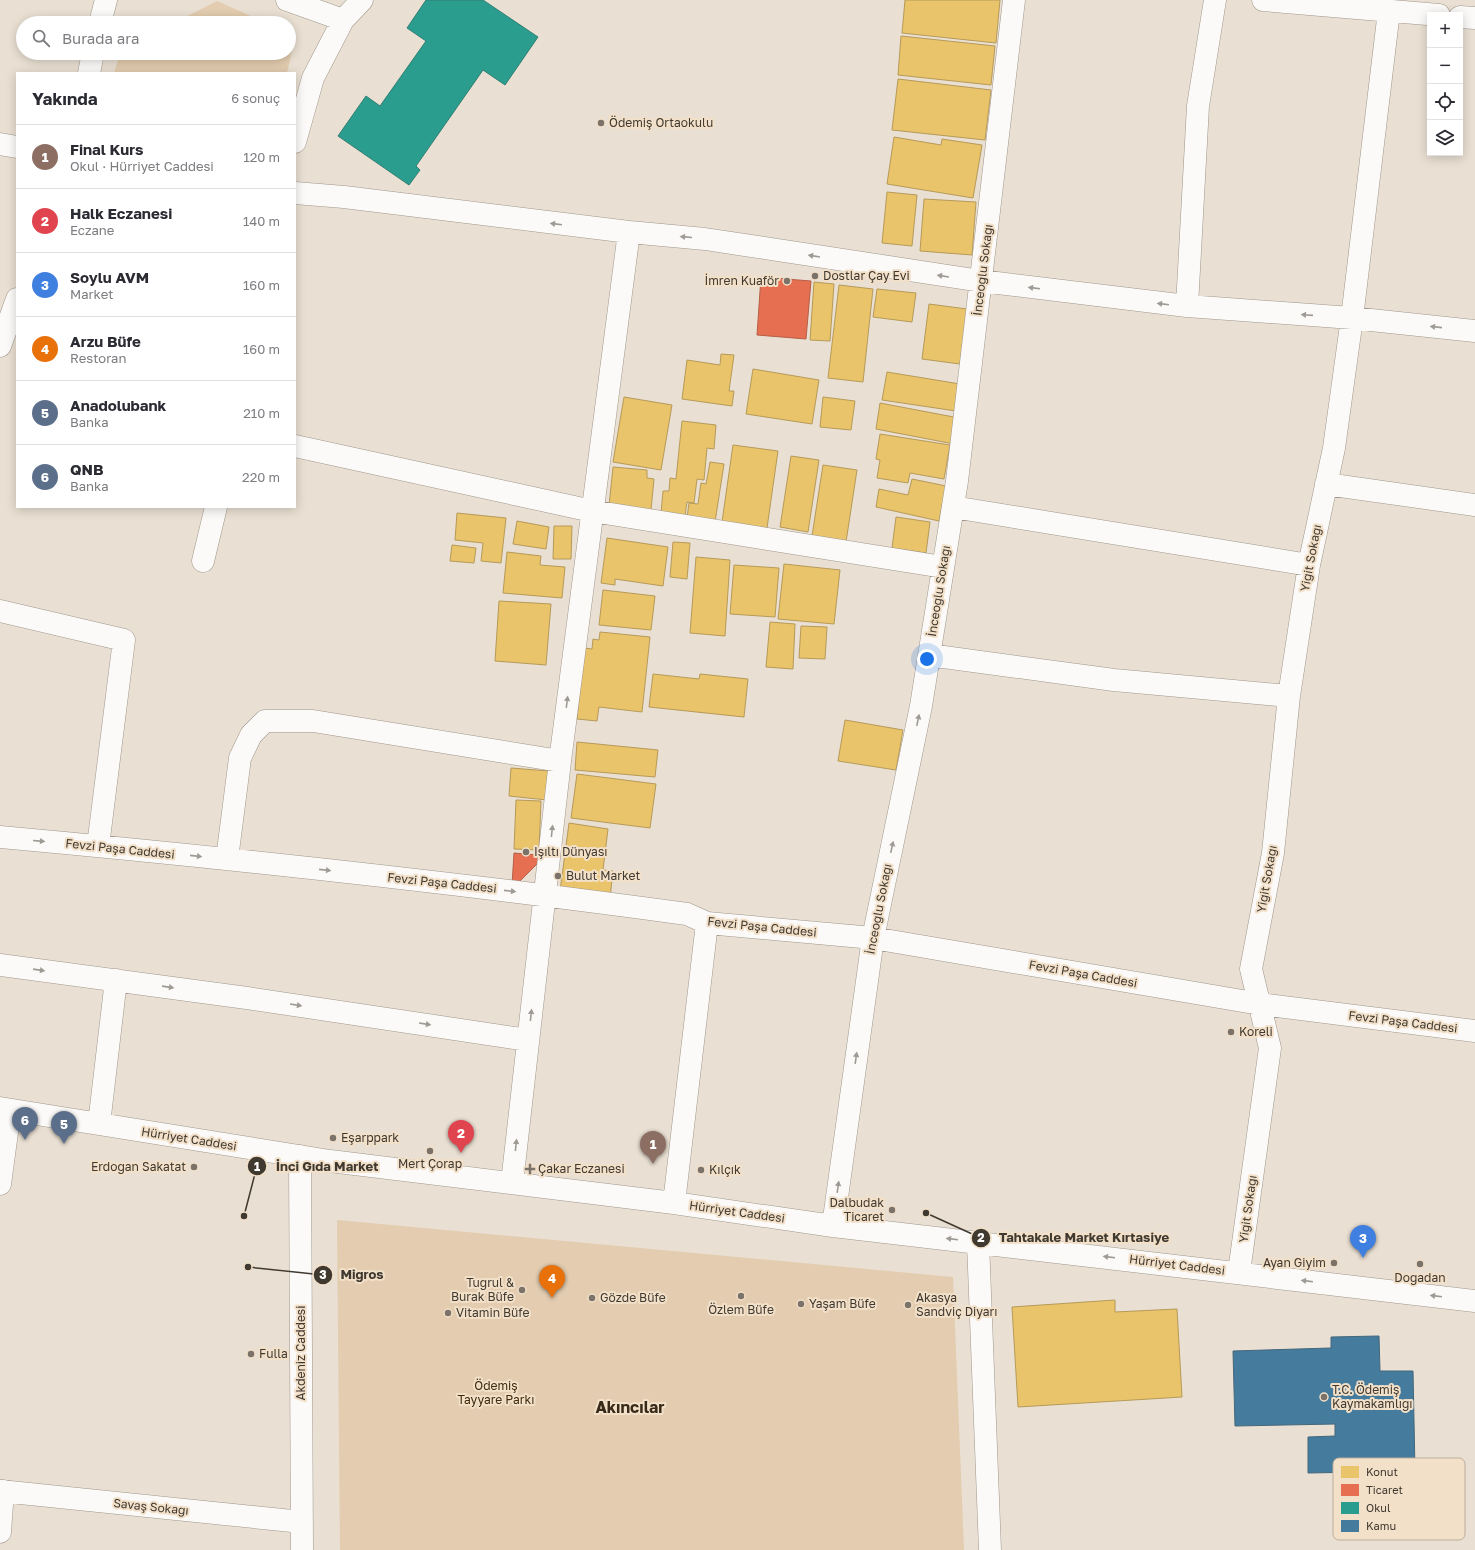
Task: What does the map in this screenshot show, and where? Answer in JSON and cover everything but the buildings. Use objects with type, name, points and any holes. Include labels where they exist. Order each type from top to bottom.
[{"type":"street","points":[[102,16],[106,0]]},
{"type":"street","points":[[286,0],[343,20]]},
{"type":"street","points":[[296,138],[313,78],[343,20],[362,0]]},
{"type":"street","name":"İnceoğlu Sokağı","points":[[833,1226],[873,938],[921,706],[953,507],[1014,0]]},
{"type":"street","points":[[1187,306],[1198,106],[1215,0]]},
{"type":"street","points":[[1263,0],[1427,14]]},
{"type":"street","name":"Yiğit Sokağı","points":[[1239,1272],[1270,1048],[1250,969],[1273,853],[1289,696],[1309,566],[1334,448],[1352,318],[1389,11]]},
{"type":"street","points":[[1463,17],[1475,18]]},
{"type":"street","points":[[89,72],[92,60]]},
{"type":"street","points":[[0,144],[16,147]]},
{"type":"street","points":[[296,193],[344,197],[628,232],[705,239],[981,281],[1187,306],[1352,318],[1475,331]]},
{"type":"street","points":[[512,1183],[560,761],[628,232]]},
{"type":"street","points":[[7,338],[16,303]]},
{"type":"street","points":[[296,446],[592,511],[943,567]]},
{"type":"street","points":[[1326,484],[1475,505]]},
{"type":"street","points":[[953,507],[1309,566]]},
{"type":"street","points":[[203,561],[216,508]]},
{"type":"street","points":[[0,611],[124,640],[98,846]]},
{"type":"street","points":[[929,655],[1114,680],[1289,696]]},
{"type":"street","points":[[227,859],[240,758],[251,734],[265,722],[313,722],[560,761]]},
{"type":"street","name":"Fevzi Paşa Caddesi","points":[[0,837],[227,859],[544,895],[687,914],[707,923],[873,938],[1260,1004],[1475,1031]]},
{"type":"street","points":[[674,1203],[707,923]]},
{"type":"street","points":[[0,965],[247,998],[528,1040]]},
{"type":"street","points":[[99,1124],[116,980]]},
{"type":"street","points":[[0,1184],[5,1109]]},
{"type":"street","name":"Hürriyet Caddesi","points":[[5,1109],[300,1156],[674,1203],[833,1226],[1239,1272],[1475,1301]]},
{"type":"street","name":"Akdeniz Caddesi","points":[[300,1156],[302,1550]]},
{"type":"street","points":[[978,1242],[990,1550]]},
{"type":"street","points":[[0,1532],[1,1491]]},
{"type":"street","name":"Savaş Sokağı","points":[[1,1491],[302,1522]]},
{"type":"green space","points":[[217,1],[251,16],[188,16]]},
{"type":"green space","points":[[118,60],[290,60],[287,72],[114,72]]},
{"type":"green space","name":"Ödemiş Tayyare Parkı","points":[[337,1220],[953,1277],[964,1550],[340,1550]]},
{"type":"place","name":"Ödemiş Ortaokulu","points":[[601,123]]},
{"type":"place","name":"Dostlar Çay Evi","points":[[815,276]]},
{"type":"place","name":"İmren Kuaför","points":[[787,281]]},
{"type":"place","name":"Işıltı Dünyası","points":[[526,852]]},
{"type":"place","name":"Bulut Market","points":[[558,876]]},
{"type":"place","name":"Koreli","points":[[1231,1032]]},
{"type":"place","name":"Eşarppark","points":[[333,1138]]},
{"type":"place","name":"QNB","points":[[25,1140]]},
{"type":"place","name":"Anadolubank","points":[[64,1144]]},
{"type":"place","name":"Mert Çorap","points":[[430,1151]]},
{"type":"place","name":"Halk Eczanesi","points":[[461,1153]]},
{"type":"place","name":"Final Kurs","points":[[653,1164]]},
{"type":"place","name":"Erdoğan Sakatat","points":[[194,1167]]},
{"type":"place","name":"Çakar Eczanesi","points":[[530,1169]]},
{"type":"place","name":"Kılçık","points":[[701,1170]]},
{"type":"place","name":"Dalbudak Ticaret","points":[[892,1210]]},
{"type":"place","name":"Tahtakale Market Kırtasiye","points":[[926,1213]]},
{"type":"place","name":"İnci Gıda Market","points":[[244,1216]]},
{"type":"place","name":"Soylu AVM","points":[[1363,1258]]},
{"type":"place","name":"Ayan Giyim","points":[[1334,1263]]},
{"type":"place","name":"Doğadan","points":[[1420,1264]]},
{"type":"place","name":"Migros","points":[[248,1267]]},
{"type":"place","name":"Tuğrul & Burak Büfe","points":[[522,1290]]},
{"type":"place","name":"Özlem Büfe","points":[[741,1296]]},
{"type":"place","name":"Arzu Büfe","points":[[552,1298]]},
{"type":"place","name":"Gözde Büfe","points":[[592,1298]]},
{"type":"place","name":"Yaşam Büfe","points":[[801,1304]]},
{"type":"place","name":"Akasya Sandviç Diyarı","points":[[908,1305]]},
{"type":"place","name":"Vitamin Büfe","points":[[448,1313]]},
{"type":"place","name":"Fulla","points":[[251,1354]]},
{"type":"place","name":"T.C. Ödemiş Kaymakamlığı","points":[[1324,1397]]},
{"type":"district","name":"Akıncılar","points":[[630,1407]]}]
